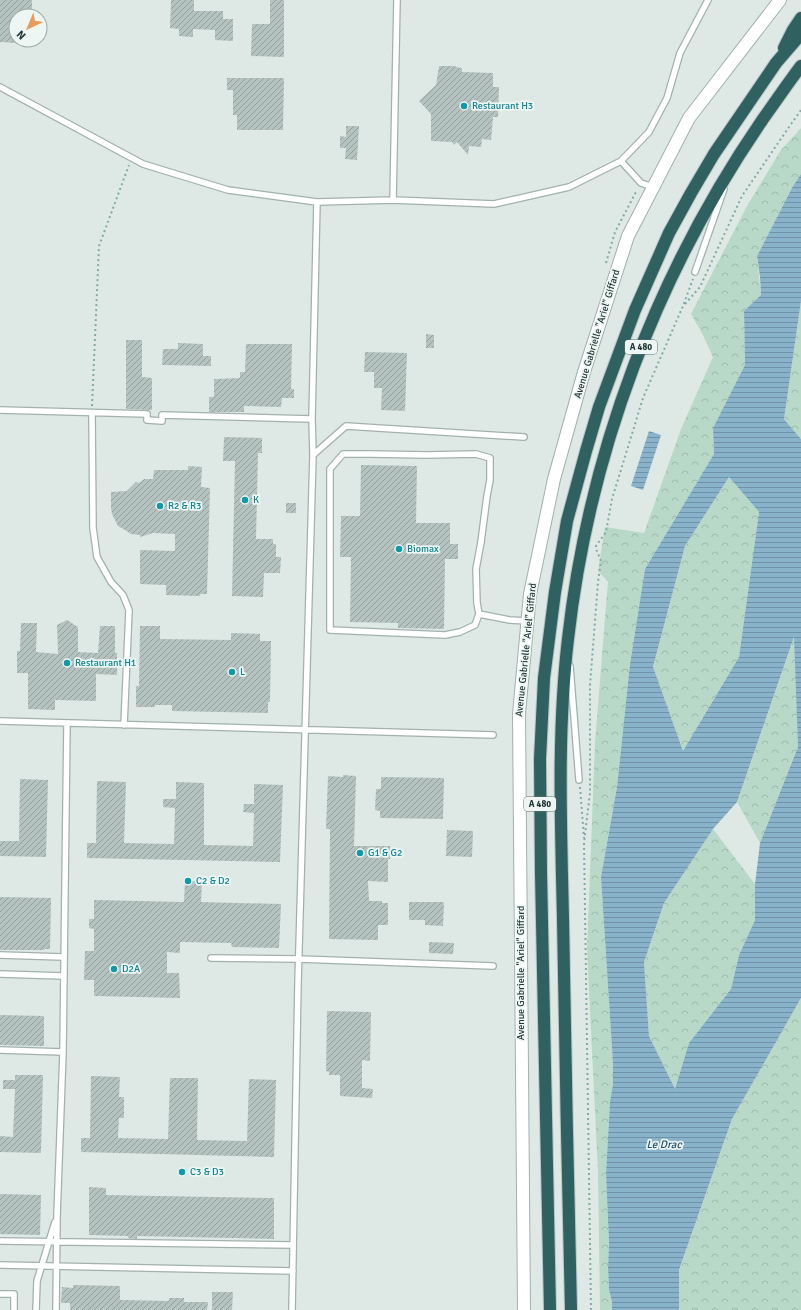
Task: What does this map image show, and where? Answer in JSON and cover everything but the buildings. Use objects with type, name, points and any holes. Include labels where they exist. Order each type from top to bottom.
[{"type":"highway","points":[[776,63],[792,30],[801,18]]},
{"type":"highway","name":"A 480","points":[[550,1310],[541,881],[540,759],[544,678],[555,592],[566,528],[599,407],[635,310],[669,233],[714,154],[776,63],[801,34]]},
{"type":"highway","name":"A 480","points":[[571,1310],[560,753],[568,637],[578,567],[588,520],[608,442],[624,392],[665,291],[683,253],[732,166],[799,68]]},
{"type":"street","name":"Avenue Gabrielle \"Ariel\" Giffard","points":[[524,1310],[519,714],[530,594],[554,479],[584,372],[628,236],[689,118],[780,0]]},
{"type":"lane","points":[[393,200],[397,0]]},
{"type":"lane","points":[[0,87],[144,164],[228,190],[317,202],[393,200],[494,204],[569,187],[621,161],[649,132],[667,98],[680,53],[708,0]]},
{"type":"lane","points":[[621,161],[641,183],[653,187]]},
{"type":"lane","points":[[695,272],[732,166]]},
{"type":"lane","points":[[292,1310],[299,959],[313,455],[312,419],[317,202]]},
{"type":"lane","points":[[0,410],[147,414],[147,420],[162,421],[162,415],[312,419]]},
{"type":"lane","points":[[92,413],[93,528],[97,557],[111,582],[123,594],[129,610],[124,725]]},
{"type":"lane","points":[[313,455],[346,426],[524,437]]},
{"type":"lane","points":[[343,454],[476,454],[490,458],[490,480],[486,496],[481,542],[476,569],[477,603],[479,614],[475,625],[460,632],[445,635],[330,630],[330,469],[343,454]]},
{"type":"lane","points":[[479,614],[528,622]]},
{"type":"lane","points":[[568,637],[579,780]]},
{"type":"lane","points":[[0,721],[305,731],[493,735]]},
{"type":"lane","points":[[56,1310],[57,1216],[63,1052],[67,723]]},
{"type":"lane","points":[[0,955],[63,957]]},
{"type":"lane","points":[[212,958],[299,959],[493,966]]},
{"type":"lane","points":[[0,974],[64,976]]},
{"type":"lane","points":[[0,1050],[63,1052]]},
{"type":"lane","points":[[36,1310],[37,1281],[57,1216]]},
{"type":"lane","points":[[0,1241],[293,1245]]},
{"type":"lane","points":[[0,1265],[293,1271]]},
{"type":"lane","points":[[0,1294],[14,1294],[14,1310]]},
{"type":"path","points":[[684,306],[700,287],[742,196],[801,110]]},
{"type":"path","points":[[92,413],[99,246],[131,158]]},
{"type":"path","points":[[584,844],[590,793],[590,685],[601,561],[596,546],[606,532],[612,499],[643,398],[684,306],[695,272]]},
{"type":"path","points":[[579,780],[584,844],[591,1310]]},
{"type":"green space","points":[[801,128],[801,174],[793,186],[757,256],[761,295],[744,311],[745,366],[713,428],[714,454],[645,569],[630,664],[617,787],[601,877],[613,1084],[610,1101],[606,1174],[609,1243],[608,1268],[612,1310],[600,1310],[598,1172],[587,950],[595,743],[608,581],[598,571],[605,527],[644,533],[681,429],[713,357],[691,314],[747,206],[781,150]]},
{"type":"green space","points":[[801,301],[801,439],[784,419]]},
{"type":"green space","points":[[729,477],[759,512],[739,657],[683,751],[653,668],[685,546]]},
{"type":"green space","points":[[795,635],[798,747],[760,843],[737,802]]},
{"type":"green space","points":[[713,829],[755,884],[755,920],[739,955],[731,989],[689,1043],[675,1090],[649,1036],[644,962],[664,903]]},
{"type":"green space","points":[[801,998],[801,1310],[679,1310],[679,1271],[732,1119]]},
{"type":"water","name":"Le Drac","points":[[801,174],[801,301],[784,419],[801,439],[801,998],[732,1119],[679,1270],[679,1310],[612,1310],[608,1268],[609,1243],[606,1174],[610,1101],[613,1084],[613,1064],[601,877],[617,787],[630,664],[645,569],[714,454],[713,428],[745,365],[744,311],[761,295],[757,256],[793,186]],"holes":[[[729,477],[759,512],[739,657],[683,751],[653,667],[685,546]],[[794,637],[798,747],[760,843],[755,884],[755,920],[739,955],[731,989],[689,1043],[675,1089],[649,1036],[644,962],[664,903],[713,829],[737,802]]]},
{"type":"water","points":[[649,431],[661,435],[643,490],[631,486]]},
{"type":"place","name":"Restaurant H3","points":[[464,106]]},
{"type":"place","name":"K","points":[[245,500]]},
{"type":"place","name":"R2 & R3","points":[[160,506]]},
{"type":"place","name":"Biomax","points":[[399,549]]},
{"type":"place","name":"Restaurant H1","points":[[67,663]]},
{"type":"place","name":"L","points":[[232,672]]},
{"type":"place","name":"G1 & G2","points":[[360,853]]},
{"type":"place","name":"C2 & D2","points":[[188,881]]},
{"type":"place","name":"D2A","points":[[114,969]]},
{"type":"place","name":"C3 & D3","points":[[182,1172]]}]
